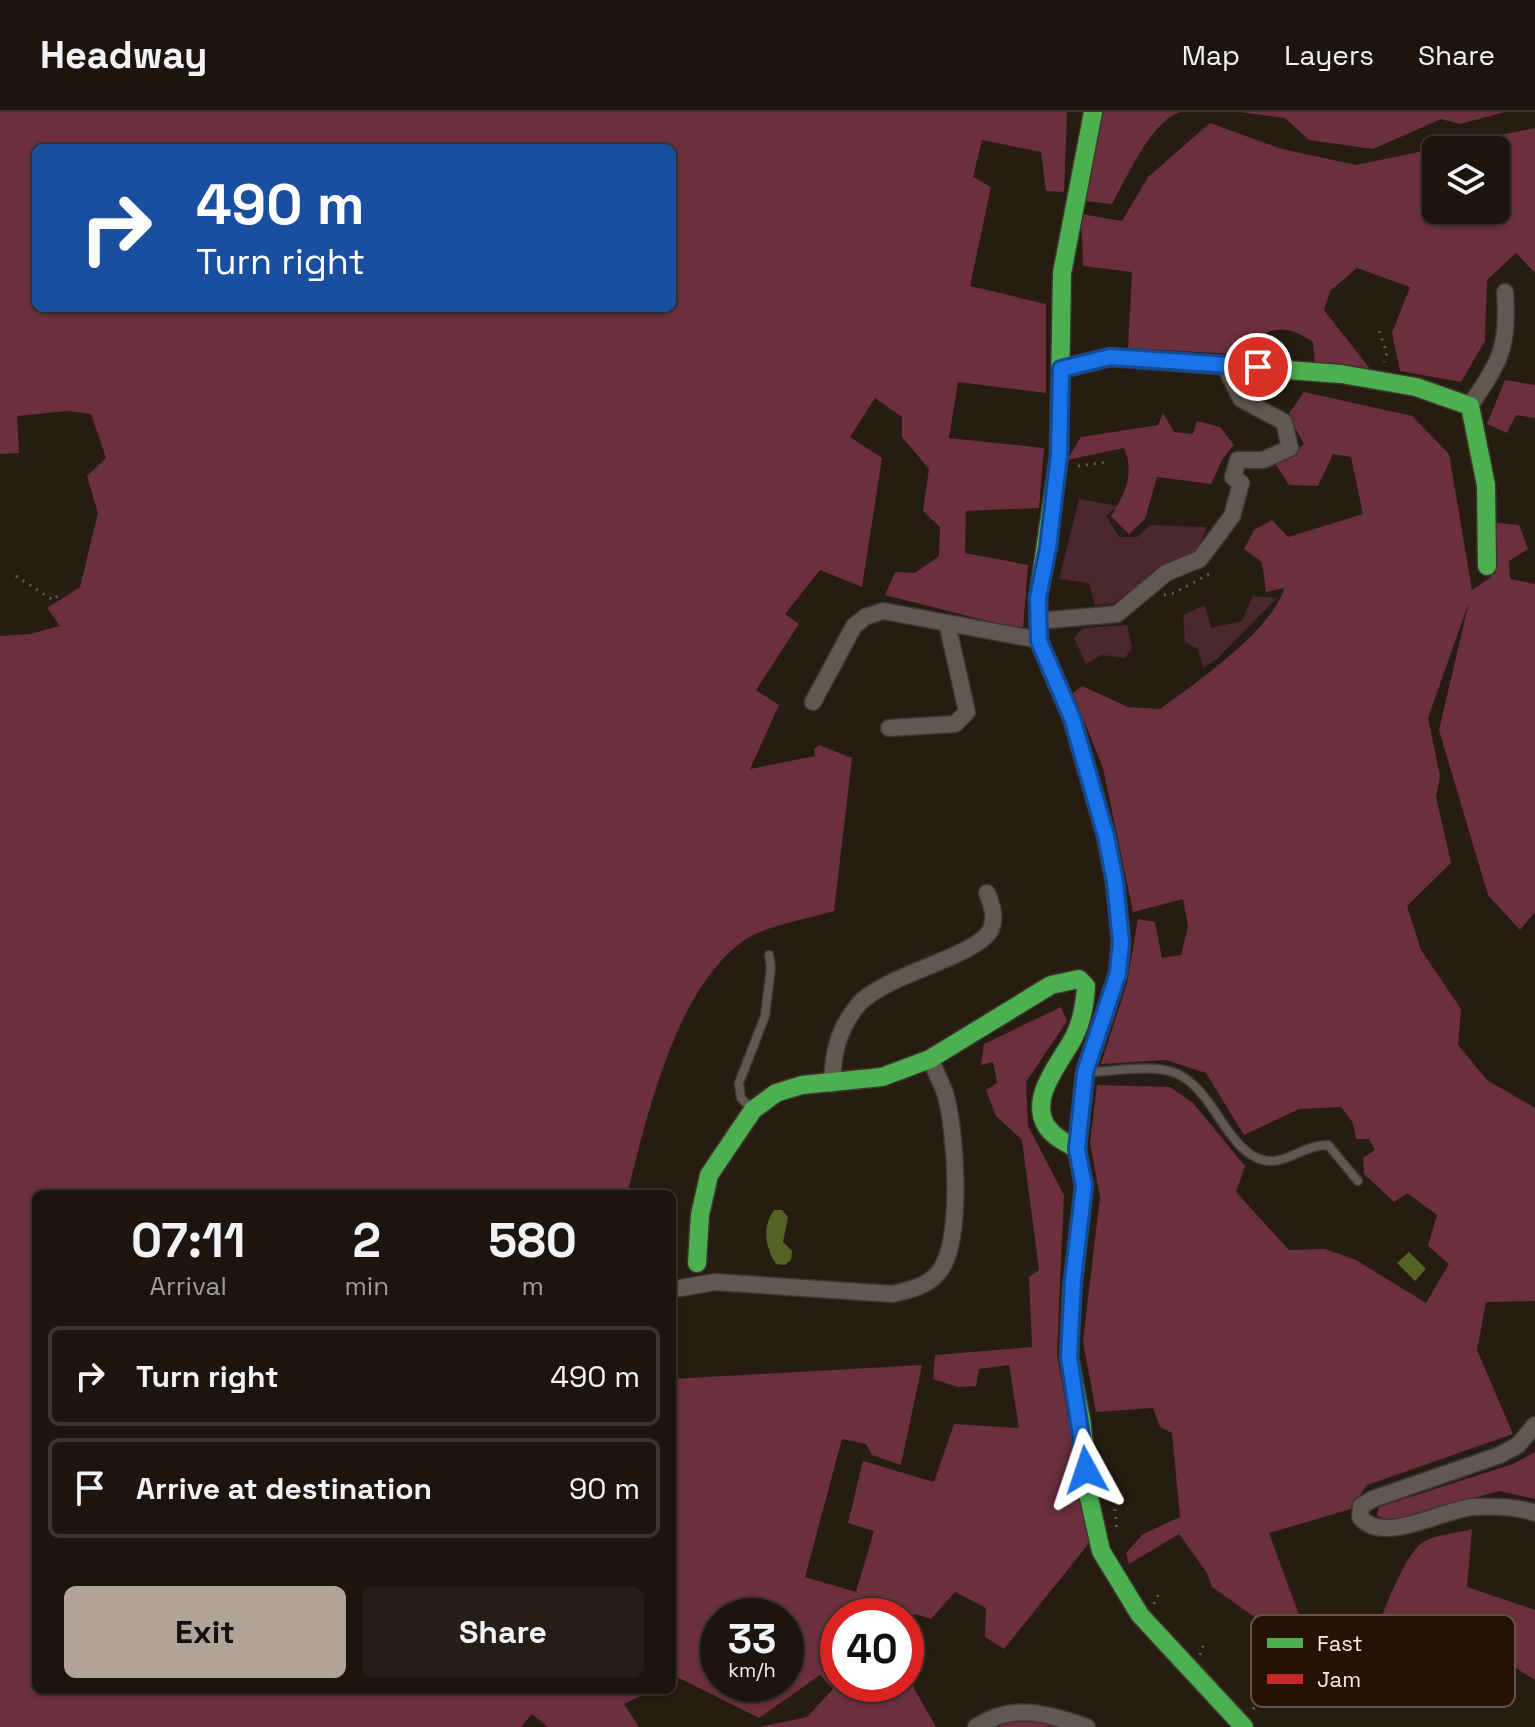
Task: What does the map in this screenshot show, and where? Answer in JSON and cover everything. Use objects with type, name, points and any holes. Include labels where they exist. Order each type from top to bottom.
[{"type":"street","points":[[1093,112],[1062,273],[1058,468],[1038,598],[1038,631],[1072,718],[1115,882],[1121,942],[1118,973],[1085,1072],[1077,1149],[1084,1186],[1073,1280],[1069,1357],[1082,1425],[1088,1493],[1101,1551],[1140,1615],[1244,1727]]},
{"type":"street","points":[[1487,566],[1490,525],[1484,456],[1470,406],[1498,364],[1508,335],[1505,292]]},
{"type":"street","points":[[1061,369],[1110,357],[1341,374],[1416,387],[1470,406]]},
{"type":"street","points":[[813,702],[854,626],[865,617],[883,611],[947,623],[1038,631],[1117,614],[1166,573],[1200,559],[1232,516],[1241,483],[1233,477],[1238,460],[1263,460],[1290,448],[1284,422],[1241,399],[1225,366]]},
{"type":"street","points":[[889,728],[955,724],[967,712],[947,623]]},
{"type":"street","points":[[832,1084],[834,1050],[843,1026],[860,1002],[882,986],[977,943],[990,930],[993,910],[987,893]]},
{"type":"street","points":[[697,1263],[700,1215],[709,1175],[753,1110],[776,1093],[802,1085],[882,1077],[930,1059],[1051,985],[1079,979],[1086,986],[1082,1014],[1073,1039],[1049,1076],[1040,1101],[1043,1121],[1050,1132],[1077,1149]]},
{"type":"street","points":[[676,1289],[715,1282],[893,1294],[921,1287],[942,1269],[956,1202],[952,1136],[945,1094],[930,1059]]},
{"type":"street","points":[[1535,1425],[1518,1445],[1500,1455],[1373,1499],[1361,1506],[1360,1517],[1365,1524],[1400,1527],[1470,1507],[1520,1508],[1535,1513]]},
{"type":"street","points":[[976,1727],[1010,1711],[1040,1711],[1087,1727]]},
{"type":"lane","points":[[753,1110],[741,1098],[739,1083],[765,1016],[769,955]]},
{"type":"lane","points":[[1085,1072],[1176,1073],[1202,1090],[1243,1149],[1261,1160],[1275,1161],[1316,1145],[1328,1145],[1338,1153],[1358,1181]]},
{"type":"path","points":[[1379,331],[1387,353],[1380,381]]},
{"type":"path","points":[[1058,468],[1107,462]]},
{"type":"path","points":[[1160,595],[1174,593],[1213,572]]},
{"type":"path","points":[[16,576],[53,600],[61,593]]},
{"type":"shaded area","points":[[0,112],[1067,112],[1064,192],[1046,191],[1041,152],[982,140],[973,177],[991,187],[970,286],[1046,304],[1046,393],[958,382],[949,438],[1044,448],[1039,508],[966,511],[965,553],[1028,565],[1023,630],[885,595],[895,572],[915,573],[939,556],[940,527],[923,511],[929,469],[902,437],[902,417],[875,398],[850,437],[882,458],[862,587],[820,570],[785,614],[799,624],[756,690],[779,705],[750,769],[815,756],[814,749],[819,745],[852,758],[834,911],[776,926],[746,939],[721,961],[700,988],[683,1020],[655,1091],[628,1190],[32,1190],[32,1694],[645,1694],[624,1704],[639,1727],[548,1727],[532,1714],[521,1727],[0,1727],[0,636],[30,634],[60,626],[47,608],[80,587],[98,513],[87,476],[106,458],[91,414],[67,411],[17,416],[19,453],[0,454]]},
{"type":"shaded area","points":[[1098,112],[1181,112],[1160,125],[1151,137],[1112,204],[1083,201]]},
{"type":"shaded area","points":[[1240,112],[1505,112],[1460,124],[1441,119],[1373,149],[1309,140],[1285,118]]},
{"type":"shaded area","points":[[1210,123],[1282,149],[1356,165],[1422,151],[1422,224],[1510,224],[1510,136],[1496,136],[1535,128],[1535,273],[1516,253],[1487,280],[1485,341],[1461,382],[1400,371],[1392,333],[1410,287],[1357,268],[1330,291],[1324,310],[1374,374],[1315,367],[1313,342],[1285,330],[1268,332],[1249,355],[1128,348],[1132,272],[1083,266],[1081,214],[1122,221],[1148,177]]},
{"type":"shaded area","points":[[1505,380],[1535,385],[1535,418],[1516,415],[1507,433],[1487,424]]},
{"type":"shaded area","points":[[1304,392],[1412,416],[1449,454],[1472,590],[1491,577],[1497,523],[1519,525],[1528,549],[1509,561],[1510,579],[1535,584],[1535,912],[1520,930],[1488,895],[1439,730],[1469,602],[1428,718],[1440,776],[1436,797],[1451,863],[1407,906],[1421,950],[1461,1009],[1458,1045],[1487,1080],[1535,1108],[1535,1301],[1486,1302],[1477,1350],[1513,1434],[1367,1485],[1351,1509],[1269,1533],[1299,1615],[1252,1615],[1212,1587],[1207,1573],[1179,1534],[1129,1564],[1126,1553],[1143,1534],[1180,1517],[1172,1433],[1160,1427],[1153,1408],[1096,1412],[1083,1341],[1100,1197],[1090,1143],[1097,1085],[1170,1087],[1193,1103],[1245,1166],[1236,1192],[1289,1250],[1325,1249],[1356,1260],[1426,1303],[1449,1264],[1428,1246],[1437,1215],[1407,1193],[1394,1202],[1364,1174],[1363,1158],[1375,1150],[1369,1139],[1356,1139],[1353,1123],[1341,1107],[1299,1109],[1244,1135],[1206,1073],[1166,1060],[1101,1064],[1127,983],[1138,919],[1155,922],[1162,958],[1181,955],[1188,926],[1183,899],[1133,912],[1103,768],[1073,693],[1082,686],[1128,707],[1160,709],[1249,638],[1277,604],[1284,588],[1266,592],[1262,562],[1244,549],[1254,530],[1272,520],[1288,537],[1363,514],[1351,457],[1333,454],[1318,486],[1289,485],[1276,465],[1304,444],[1288,415]]},
{"type":"shaded area","points":[[1163,413],[1174,432],[1193,434],[1197,421],[1220,427],[1234,445],[1223,458],[1211,484],[1157,477],[1145,519],[1129,534],[1111,516],[1127,483],[1129,466],[1124,448],[1067,460],[1081,437],[1158,425]]},
{"type":"shaded area","points":[[1079,499],[1118,506],[1106,516],[1119,537],[1137,537],[1150,525],[1206,527],[1201,544],[1188,558],[1162,566],[1113,604],[1095,605],[1089,583],[1059,579]]},
{"type":"shaded area","points":[[1253,596],[1277,598],[1218,658],[1203,668],[1198,649],[1185,642],[1183,615],[1205,605],[1211,628],[1242,621]]},
{"type":"shaded area","points":[[1127,625],[1132,648],[1125,658],[1102,655],[1086,664],[1074,638],[1083,628]]},
{"type":"shaded area","points":[[1061,1007],[1067,1021],[1026,1082],[1028,1126],[1064,1195],[1057,1354],[1090,1542],[1004,1649],[985,1637],[986,1608],[955,1592],[931,1619],[924,1617],[924,1598],[820,1598],[820,1675],[804,1686],[804,1598],[700,1598],[700,1688],[676,1679],[676,1379],[922,1365],[901,1465],[872,1455],[866,1444],[842,1439],[805,1577],[856,1592],[874,1531],[848,1523],[863,1461],[934,1482],[954,1424],[1019,1428],[1009,1365],[979,1369],[976,1386],[958,1387],[933,1379],[935,1355],[1032,1347],[1029,1277],[1039,1270],[1022,1140],[996,1116],[986,1090],[997,1083],[993,1062],[981,1065],[984,1044]]},
{"type":"shaded area","points":[[774,1210],[782,1210],[788,1217],[783,1242],[792,1251],[791,1260],[785,1265],[776,1264],[767,1244],[766,1230]]},
{"type":"shaded area","points":[[1409,1252],[1426,1269],[1415,1281],[1397,1263]]},
{"type":"shaded area","points":[[1535,1452],[1535,1499],[1499,1491],[1392,1520],[1377,1516],[1379,1507],[1513,1464]]},
{"type":"shaded area","points":[[1472,1529],[1467,1587],[1535,1610],[1535,1680],[1515,1668],[1515,1615],[1382,1615],[1407,1561],[1423,1542]]},
{"type":"shaded area","points":[[727,1702],[782,1702],[759,1718]]},
{"type":"shaded area","points":[[821,1702],[922,1702],[936,1727],[760,1727],[807,1717]]},
{"type":"shaded area","points":[[1013,1718],[1041,1718],[1068,1727],[996,1727]]},
{"type":"traffic: fast","points":[[1093,112],[1062,273],[1059,455],[1038,598],[1039,641],[1072,718],[1106,836],[1115,882],[1121,942],[1118,973],[1094,1046]]},
{"type":"traffic: fast","points":[[1061,369],[1110,357],[1341,374],[1416,387],[1470,406],[1486,485],[1487,566]]},
{"type":"traffic: fast","points":[[697,1263],[700,1215],[709,1175],[753,1110],[776,1093],[802,1085],[882,1077],[930,1059],[1051,985],[1079,979],[1086,986],[1080,1023],[1049,1079],[1041,1103],[1047,1127],[1077,1149]]},
{"type":"traffic: fast","points":[[1072,1290],[1069,1357],[1082,1425],[1088,1493],[1101,1551],[1140,1615],[1244,1727]]},
{"type":"traffic: jam","points":[[1072,1290],[1084,1186],[1077,1149],[1085,1072],[1094,1046]]},
{"type":"route","points":[[1086,1470],[1082,1425],[1069,1357],[1073,1280],[1084,1186],[1077,1149],[1085,1072],[1118,973],[1121,942],[1115,882],[1106,836],[1072,718],[1053,680],[1039,641],[1038,598],[1048,548],[1059,455],[1061,369],[1110,357],[1258,367]]}]
